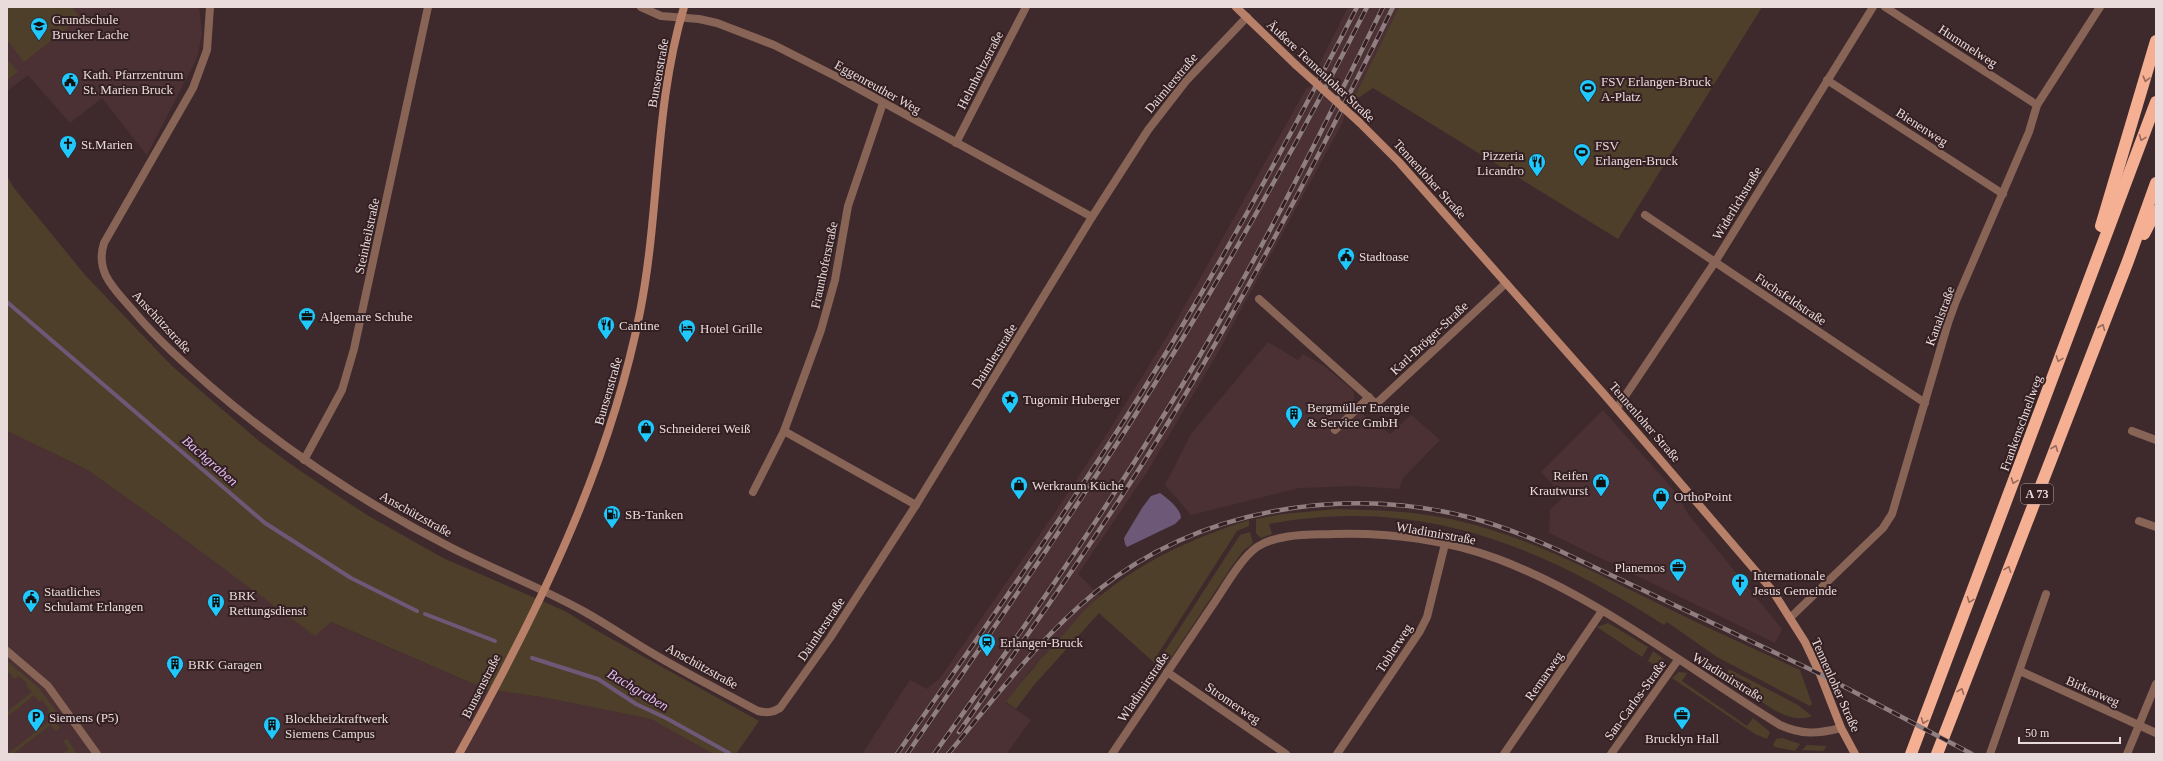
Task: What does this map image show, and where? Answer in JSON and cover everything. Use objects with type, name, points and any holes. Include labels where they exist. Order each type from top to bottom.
[{"type":"highway","points":[[2091,270],[2107,204],[2134,119],[2156,41]]},
{"type":"highway","name":"Frankenschnellweg","points":[[1912,754],[2004,511],[2091,270],[2156,102]]},
{"type":"highway","name":"A 73","points":[[1937,754],[2128,261],[2156,183]]},
{"type":"highway","points":[[2128,261],[2156,211]]},
{"type":"street","name":"Anschützstraße","points":[[210,7],[207,50],[192,88],[104,243],[101,252],[100,266],[108,280],[146,326],[179,359],[265,433],[304,460],[373,504],[451,548],[543,590],[586,612],[654,654],[758,711],[771,713]]},
{"type":"street","name":"Steinheilstraße","points":[[304,460],[342,390],[354,349],[428,7]]},
{"type":"street","name":"Eggenreuther Weg","points":[[641,7],[661,16],[699,19],[717,23],[774,45],[839,78],[883,104],[1092,217]]},
{"type":"street","name":"Bunsenstraße","points":[[459,754],[543,590],[572,527],[606,441],[629,361],[641,309],[657,190],[664,91],[684,7]]},
{"type":"street","name":"Helmholtzstraße","points":[[956,143],[1026,7]]},
{"type":"street","name":"Äußere Tennenloher Straße","points":[[1236,7],[1296,65],[1373,135]]},
{"type":"street","name":"Widerlichstraße","points":[[1617,408],[1715,262],[1873,7]]},
{"type":"street","name":"Hummelweg","points":[[1885,7],[2037,105]]},
{"type":"street","name":"Kanalstraße","points":[[1791,617],[1883,528],[1892,514],[1948,323],[2029,132],[2037,105],[2100,7]]},
{"type":"street","name":"Daimlerstraße","points":[[771,713],[780,708],[801,679],[916,505],[1092,217],[1148,130],[1186,81],[1247,17]]},
{"type":"street","name":"Bienenweg","points":[[1827,80],[2003,194]]},
{"type":"street","name":"Fraunhoferstraße","points":[[753,492],[784,431],[822,330],[834,280],[848,206],[883,104]]},
{"type":"street","name":"Tennenloher Straße","points":[[1373,135],[1399,162],[1617,408],[1763,579],[1791,617],[1820,674],[1841,728],[1855,754]]},
{"type":"street","name":"Fuchsfeldstraße","points":[[1645,215],[1925,403]]},
{"type":"street","name":"Karl-Bröger-Straße","points":[[1369,397],[1376,404],[1506,283]]},
{"type":"street","points":[[1259,299],[1369,397],[1336,430]]},
{"type":"street","points":[[784,431],[916,505]]},
{"type":"street","points":[[2132,431],[2156,440]]},
{"type":"street","points":[[2139,521],[2156,527]]},
{"type":"street","name":"Wladimirstraße","points":[[1112,754],[1245,559],[1257,547],[1279,538],[1347,533],[1395,537],[1445,544],[1476,551],[1521,568],[1602,611],[1780,725],[1793,730],[1816,734],[1841,728]]},
{"type":"street","name":"Toblerweg","points":[[1337,754],[1420,631],[1426,617],[1445,544]]},
{"type":"street","points":[[1990,754],[2046,594]]},
{"type":"street","name":"Remarweg","points":[[1504,754],[1602,611]]},
{"type":"street","points":[[7,651],[48,686],[97,754]]},
{"type":"street","name":"San-Carlos-Straße","points":[[1612,754],[1678,660]]},
{"type":"street","name":"Birkenweg","points":[[2020,671],[2156,733]]},
{"type":"street","name":"Stromerweg","points":[[1167,672],[1286,754]]},
{"type":"street","points":[[2127,754],[2156,684]]},
{"type":"shaded area","points":[[7,7],[199,7],[202,34],[197,58],[147,155],[102,98],[70,123],[28,75],[7,91]]},
{"type":"shaded area","points":[[7,7],[72,7],[80,18],[24,62],[7,40]]},
{"type":"shaded area","points":[[1348,7],[1399,7],[1352,102],[1345,112],[1343,122],[1216,356],[1147,472],[1078,574],[1100,596],[1029,672],[1006,703],[1031,720],[1006,754],[862,754],[910,680],[927,689],[940,678],[1054,514],[1110,429],[1174,325],[1306,89],[1313,85],[1317,69]]},
{"type":"shaded area","name":"FSV Erlangen-Bruck","points":[[1399,7],[1762,7],[1618,239],[1373,88],[1352,102]]},
{"type":"shaded area","points":[[7,59],[18,72],[9,79],[7,77]]},
{"type":"shaded area","points":[[7,176],[14,188],[85,275],[172,366],[259,441],[299,470],[367,515],[443,558],[565,611],[594,629],[759,721],[736,754],[713,754],[651,719],[542,697],[485,689],[331,622],[315,636],[168,527],[86,469],[7,431]]},
{"type":"shaded area","points":[[1268,342],[1298,360],[1303,354],[1324,366],[1354,391],[1354,408],[1390,434],[1411,415],[1440,440],[1403,478],[1399,489],[1354,486],[1299,488],[1191,515],[1165,485],[1191,434]]},
{"type":"shaded area","points":[[1603,410],[1677,494],[1688,514],[1782,629],[1775,643],[1549,533],[1550,510],[1564,496],[1541,472]]},
{"type":"shaded area","points":[[7,431],[86,469],[168,527],[330,622],[485,689],[542,697],[651,719],[713,754],[7,754]]},
{"type":"shaded area","points":[[1160,493],[1176,507],[1181,518],[1175,524],[1127,547],[1124,538],[1142,508],[1151,496]]},
{"type":"shaded area","points":[[1337,509],[1396,512],[1455,520],[1507,535],[1557,555],[1691,620],[1800,670],[1812,704],[1810,706],[1717,657],[1667,622],[1664,625],[1571,572],[1524,551],[1476,534],[1427,523],[1377,517],[1324,517],[1269,524],[1272,534],[1261,538],[1256,533],[1256,519],[1283,514]]},
{"type":"shaded area","points":[[1249,520],[1249,526],[1237,531],[1158,654],[1159,667],[1099,613],[1034,685],[1016,709],[1006,702],[1034,667],[1085,610],[1109,589],[1146,564],[1166,553],[1207,535]]},
{"type":"shaded area","points":[[1250,532],[1253,543],[1243,551],[1232,566],[1165,667],[1163,665],[1163,654],[1240,535]]},
{"type":"shaded area","points":[[1608,623],[1648,647],[1642,657],[1597,627]]},
{"type":"shaded area","points":[[1653,651],[1665,660],[1663,671],[1648,661]]},
{"type":"shaded area","points":[[7,661],[39,688],[60,717],[55,721],[60,728],[56,731],[50,725],[13,754],[7,754],[7,751],[9,753],[52,719],[47,712],[49,709],[42,700],[39,702],[34,695],[7,717],[7,712],[32,692],[26,685],[28,684],[19,676],[14,679],[9,672],[7,674]]},
{"type":"shaded area","points":[[1729,669],[1798,705],[1812,716],[1795,718],[1778,712],[1748,693],[1751,684],[1732,675],[1728,683],[1724,681]]},
{"type":"shaded area","points":[[1679,672],[1687,673],[1682,681],[1747,726],[1753,718],[1770,732],[1767,739],[1755,734],[1672,678]]},
{"type":"shaded area","points":[[1782,738],[1800,744],[1795,751],[1775,747],[1773,745],[1776,739]]},
{"type":"shaded area","points":[[67,739],[77,754],[62,754],[69,749],[63,741]]},
{"type":"shaded area","points":[[1807,745],[1827,746],[1823,751],[1802,750]]},
{"type":"waterway","name":"Bachgraben","points":[[7,302],[265,523],[351,578],[417,611]]},
{"type":"waterway","name":"Bachgraben","points":[[425,614],[495,641]]},
{"type":"waterway","name":"Bachgraben","points":[[532,658],[598,679],[636,704],[666,718],[729,753]]},
{"type":"railway","points":[[897,754],[1043,544],[1148,383],[1204,289],[1249,209],[1357,7]]},
{"type":"railway","points":[[907,754],[1075,508],[1161,374],[1223,271],[1283,166],[1312,114],[1367,7]]},
{"type":"railway","points":[[934,754],[1075,552],[1175,398],[1230,304],[1275,220],[1383,7]]},
{"type":"railway","points":[[959,732],[1101,527],[1156,443],[1182,400],[1238,304],[1292,206],[1393,7]]},
{"type":"railway","points":[[948,754],[1001,690],[1056,628],[1097,591],[1137,563],[1180,540],[1226,523],[1274,511],[1322,505],[1371,504],[1420,508],[1468,517],[1536,540],[1820,674],[1972,754]]},
{"type":"place","name":"Grundschule Brucker Lache","points":[[39,41]]},
{"type":"place","name":"Kath. Pfarrzentrum St. Marien Bruck","points":[[70,96]]},
{"type":"place","name":"FSV Erlangen-Bruck A-Platz","points":[[1588,103]]},
{"type":"place","name":"St.Marien","points":[[68,159]]},
{"type":"place","name":"FSV Erlangen-Bruck","points":[[1582,167]]},
{"type":"place","name":"Pizzeria Licandro","points":[[1537,177]]},
{"type":"place","name":"Stadtoase","points":[[1346,271]]},
{"type":"place","name":"Algemare Schuhe","points":[[307,331]]},
{"type":"place","name":"Cantine","points":[[606,340]]},
{"type":"place","name":"Hotel Grille","points":[[687,343]]},
{"type":"place","name":"Tugomir Huberger","points":[[1010,414]]},
{"type":"place","name":"Bergmüller Energie & Service GmbH","points":[[1294,429]]},
{"type":"place","name":"Schneiderei Weiß","points":[[646,443]]},
{"type":"place","name":"Reifen Krautwurst","points":[[1601,497]]},
{"type":"place","name":"Werkraum Küche","points":[[1019,500]]},
{"type":"place","name":"OrthoPoint","points":[[1661,511]]},
{"type":"place","name":"SB-Tanken","points":[[612,529]]},
{"type":"place","name":"Planemos","points":[[1678,582]]},
{"type":"place","name":"Internationale Jesus Gemeinde","points":[[1740,597]]},
{"type":"place","name":"Staatliches Schulamt Erlangen","points":[[31,613]]},
{"type":"place","name":"BRK Rettungsdienst","points":[[216,617]]},
{"type":"place","name":"Erlangen-Bruck","points":[[987,657]]},
{"type":"place","name":"BRK Garagen","points":[[175,679]]},
{"type":"place","name":"Brucklyn Hall","points":[[1682,730]]},
{"type":"place","name":"Siemens (P5)","points":[[36,732]]},
{"type":"place","name":"Blockheizkraftwerk Siemens Campus","points":[[272,740]]}]
